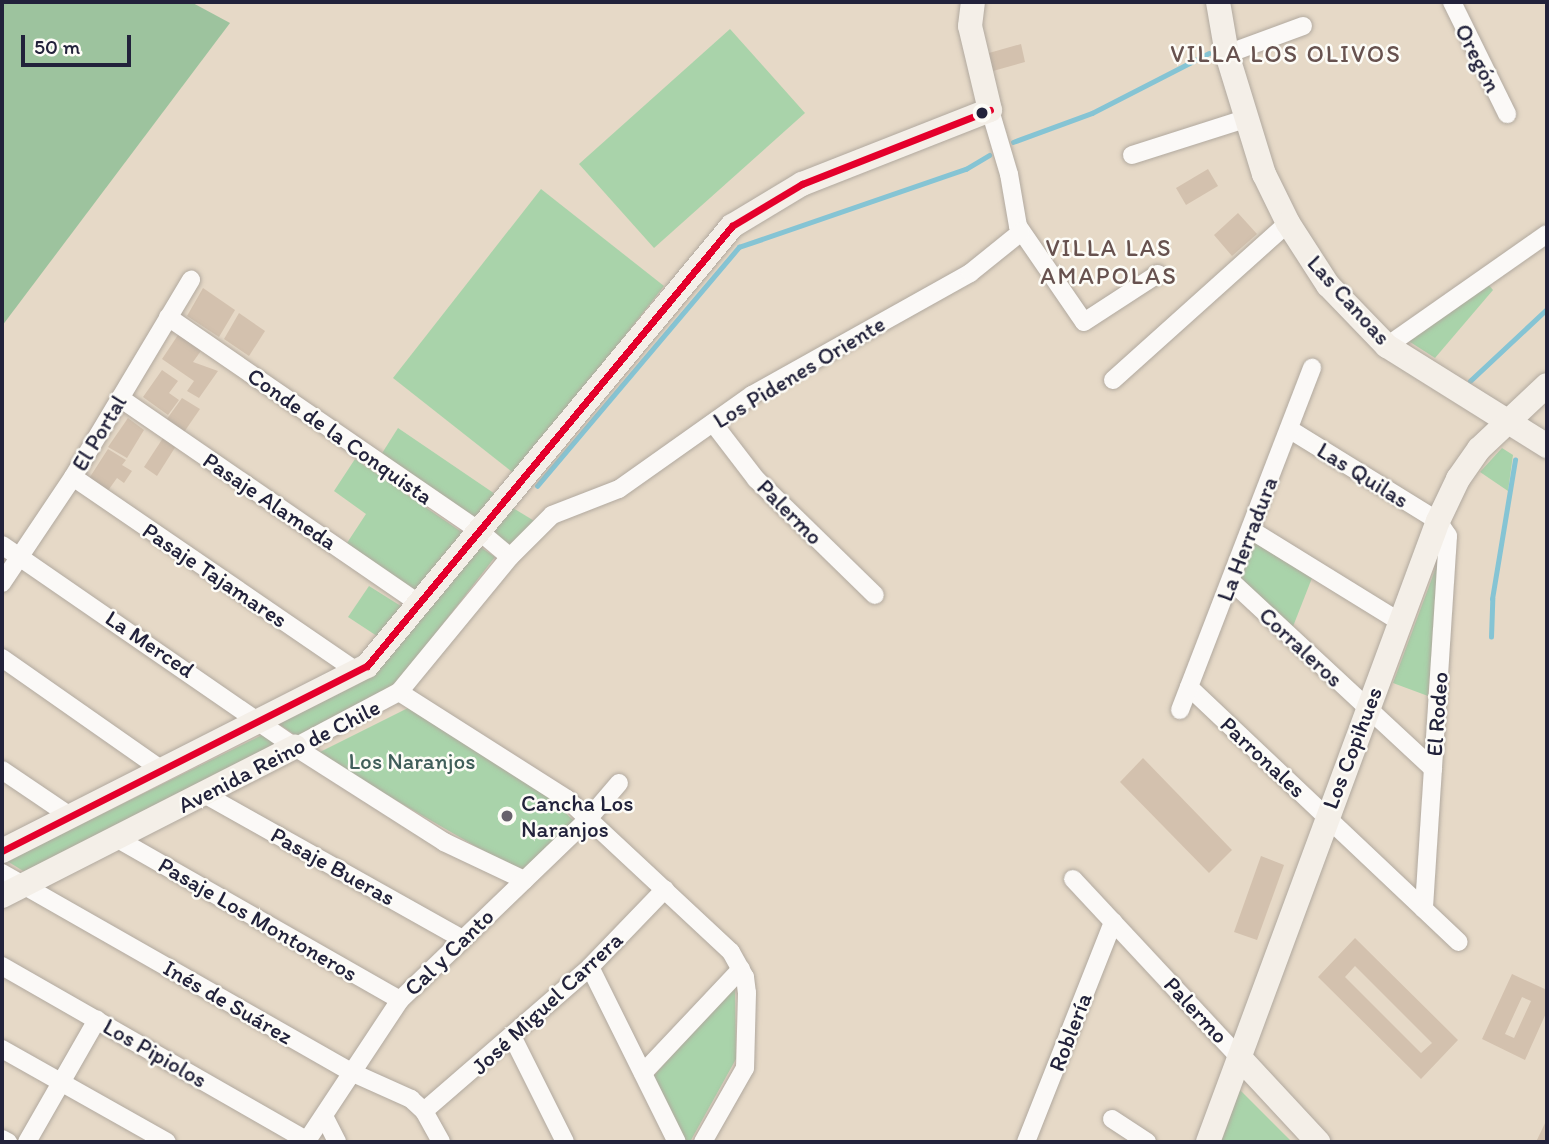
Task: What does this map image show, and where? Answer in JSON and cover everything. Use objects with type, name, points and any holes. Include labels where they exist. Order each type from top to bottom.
[{"type":"street","points":[[973,2],[970,26],[1021,232],[1084,322],[1158,274]]},
{"type":"street","name":"Las Canoas","points":[[1217,2],[1227,54],[1245,119],[1288,223],[1328,285],[1387,346],[1547,446]]},
{"type":"street","name":"Oregón","points":[[1452,2],[1507,114]]},
{"type":"street","points":[[1227,54],[1303,26]]},
{"type":"street","name":"Avenida Reino de Chile","points":[[2,851],[358,672],[420,604],[732,226],[802,184],[990,110]]},
{"type":"street","points":[[1132,155],[1245,119]]},
{"type":"street","points":[[1114,380],[1288,223]]},
{"type":"street","name":"Los Pidenes Oriente","points":[[510,557],[552,514],[619,489],[789,373],[970,273],[1021,232]]},
{"type":"street","points":[[1387,346],[1547,234]]},
{"type":"street","name":"El Portal","points":[[2,583],[73,477],[191,280]]},
{"type":"street","name":"Conde de la Conquista","points":[[168,317],[479,531],[510,557]]},
{"type":"street","name":"La Herradura","points":[[1180,710],[1312,368]]},
{"type":"street","name":"Los Copihues","points":[[1208,1142],[1326,817],[1438,522],[1469,461],[1547,385]]},
{"type":"street","name":"Pasaje Alameda","points":[[120,398],[420,604]]},
{"type":"street","name":"Palermo","points":[[713,424],[756,479],[875,595]]},
{"type":"street","name":"Las Quilas","points":[[1289,429],[1438,522]]},
{"type":"street","name":"Pasaje Tajamares","points":[[73,477],[358,672]]},
{"type":"street","name":"El Rodeo","points":[[1424,909],[1449,548],[1445,529],[1438,522]]},
{"type":"street","points":[[1251,530],[1400,622]]},
{"type":"street","name":"La Merced","points":[[2,545],[262,720],[295,747],[444,842],[524,880]]},
{"type":"street","name":"Avenida Reino de Chile","points":[[9,885],[116,838],[399,692],[510,557]]},
{"type":"street","name":"Corraleros","points":[[1231,581],[1433,769]]},
{"type":"street","points":[[2,658],[162,770]]},
{"type":"street","name":"Parronales","points":[[1189,687],[1459,942]]},
{"type":"street","points":[[399,692],[542,781],[589,818],[712,930],[741,969],[748,1014],[745,1068],[703,1142]]},
{"type":"street","points":[[2,769],[70,816]]},
{"type":"street","name":"Cal y Canto","points":[[307,1142],[326,1118],[351,1072],[400,1000],[461,938],[589,818],[619,783]]},
{"type":"street","name":"Pasaje Bueras","points":[[204,794],[461,938]]},
{"type":"street","name":"Pasaje Los Montoneros","points":[[116,838],[400,1000]]},
{"type":"street","name":"Palermo","points":[[1073,879],[1318,1142]]},
{"type":"street","name":"Inés de Suárez","points":[[9,885],[351,1072],[411,1099],[424,1111],[441,1142]]},
{"type":"street","name":"José Miguel Carrera","points":[[424,1111],[513,1038],[590,967],[665,889]]},
{"type":"street","name":"Roblería","points":[[1026,1142],[1113,922]]},
{"type":"street","name":"Los Pipiolos","points":[[2,966],[307,1142]]},
{"type":"street","points":[[590,967],[677,1142]]},
{"type":"street","points":[[643,1073],[741,969]]},
{"type":"street","points":[[27,1142],[97,1020]]},
{"type":"street","points":[[513,1038],[565,1142]]},
{"type":"street","points":[[2,1049],[166,1142]]},
{"type":"street","points":[[326,1118],[337,1142]]},
{"type":"street","points":[[1112,1119],[1147,1142]]},
{"type":"street","points":[[2,1139],[8,1142]]},
{"type":"green space","points":[[2,2],[191,2],[230,23],[2,326]]},
{"type":"green space","points":[[730,29],[805,113],[654,248],[579,164]]},
{"type":"green space","points":[[541,189],[664,286],[516,475],[393,378]]},
{"type":"green space","points":[[1487,283],[1493,290],[1435,358],[1407,340]]},
{"type":"green space","points":[[398,428],[498,496],[475,525],[379,458]]},
{"type":"green space","points":[[1502,448],[1513,455],[1508,491],[1480,472]]},
{"type":"green space","points":[[355,459],[466,535],[416,595],[345,546],[366,514],[334,491]]},
{"type":"green space","points":[[513,508],[536,522],[509,550],[490,536]]},
{"type":"green space","points":[[1254,542],[1312,578],[1292,629],[1239,578]]},
{"type":"green space","points":[[476,544],[495,557],[394,687],[298,737],[279,724],[360,683]]},
{"type":"green space","points":[[1441,554],[1428,696],[1393,683]]},
{"type":"green space","points":[[369,586],[404,608],[380,638],[348,617]]},
{"type":"green space","name":"Los Naranjos","points":[[408,708],[548,796],[575,822],[520,872],[316,754]]},
{"type":"green space","points":[[262,735],[281,747],[28,874],[7,861]]},
{"type":"green space","points":[[735,985],[736,1059],[690,1142],[680,1142],[650,1080]]},
{"type":"green space","points":[[1240,1090],[1292,1142],[1221,1142]]},
{"type":"building","points":[[1021,44],[1025,62],[993,71],[989,53]]},
{"type":"building","points":[[1208,169],[1218,186],[1186,205],[1176,188]]},
{"type":"building","points":[[1238,213],[1257,234],[1232,256],[1214,235]]},
{"type":"building","points":[[203,288],[235,310],[219,337],[187,316]]},
{"type":"building","points":[[239,313],[265,331],[249,356],[224,339]]},
{"type":"building","points":[[180,332],[203,348],[193,362],[218,371],[199,398],[187,391],[194,381],[162,359]]},
{"type":"building","points":[[162,370],[178,381],[169,393],[179,400],[168,415],[143,397]]},
{"type":"building","points":[[182,398],[200,409],[182,435],[164,423]]},
{"type":"building","points":[[128,418],[144,430],[127,458],[108,447]]},
{"type":"building","points":[[163,438],[176,446],[157,476],[144,467]]},
{"type":"building","points":[[108,449],[126,460],[122,465],[132,471],[124,483],[117,478],[107,492],[88,480]]},
{"type":"building","points":[[1143,758],[1232,850],[1209,873],[1120,782]]},
{"type":"building","points":[[1261,856],[1284,865],[1257,940],[1234,932]]},
{"type":"building","points":[[1355,938],[1458,1040],[1421,1079],[1318,977]],"holes":[[[1355,966],[1432,1043],[1421,1053],[1345,977]]]},
{"type":"building","points":[[1512,974],[1547,990],[1547,1011],[1525,1060],[1482,1039]],"holes":[[[1522,997],[1531,1001],[1514,1038],[1505,1034]]]},
{"type":"building","points":[[1547,1119],[1547,1142],[1536,1142]]},
{"type":"waterway","points":[[1013,142],[1092,113],[1209,53]]},
{"type":"waterway","points":[[537,486],[739,247],[966,169],[989,155]]},
{"type":"waterway","points":[[1470,381],[1547,309]]},
{"type":"waterway","points":[[1491,637],[1492,599],[1515,460]]},
{"type":"transit line","points":[[2,851],[367,666],[732,226],[802,184],[990,110]]},
{"type":"place","name":"Cancha Los Naranjos","points":[[507,816]]},
{"type":"district","name":"VILLA LOS OLIVOS","points":[[1286,54]]},
{"type":"district","name":"VILLA LAS AMAPOLAS","points":[[1109,262]]}]
